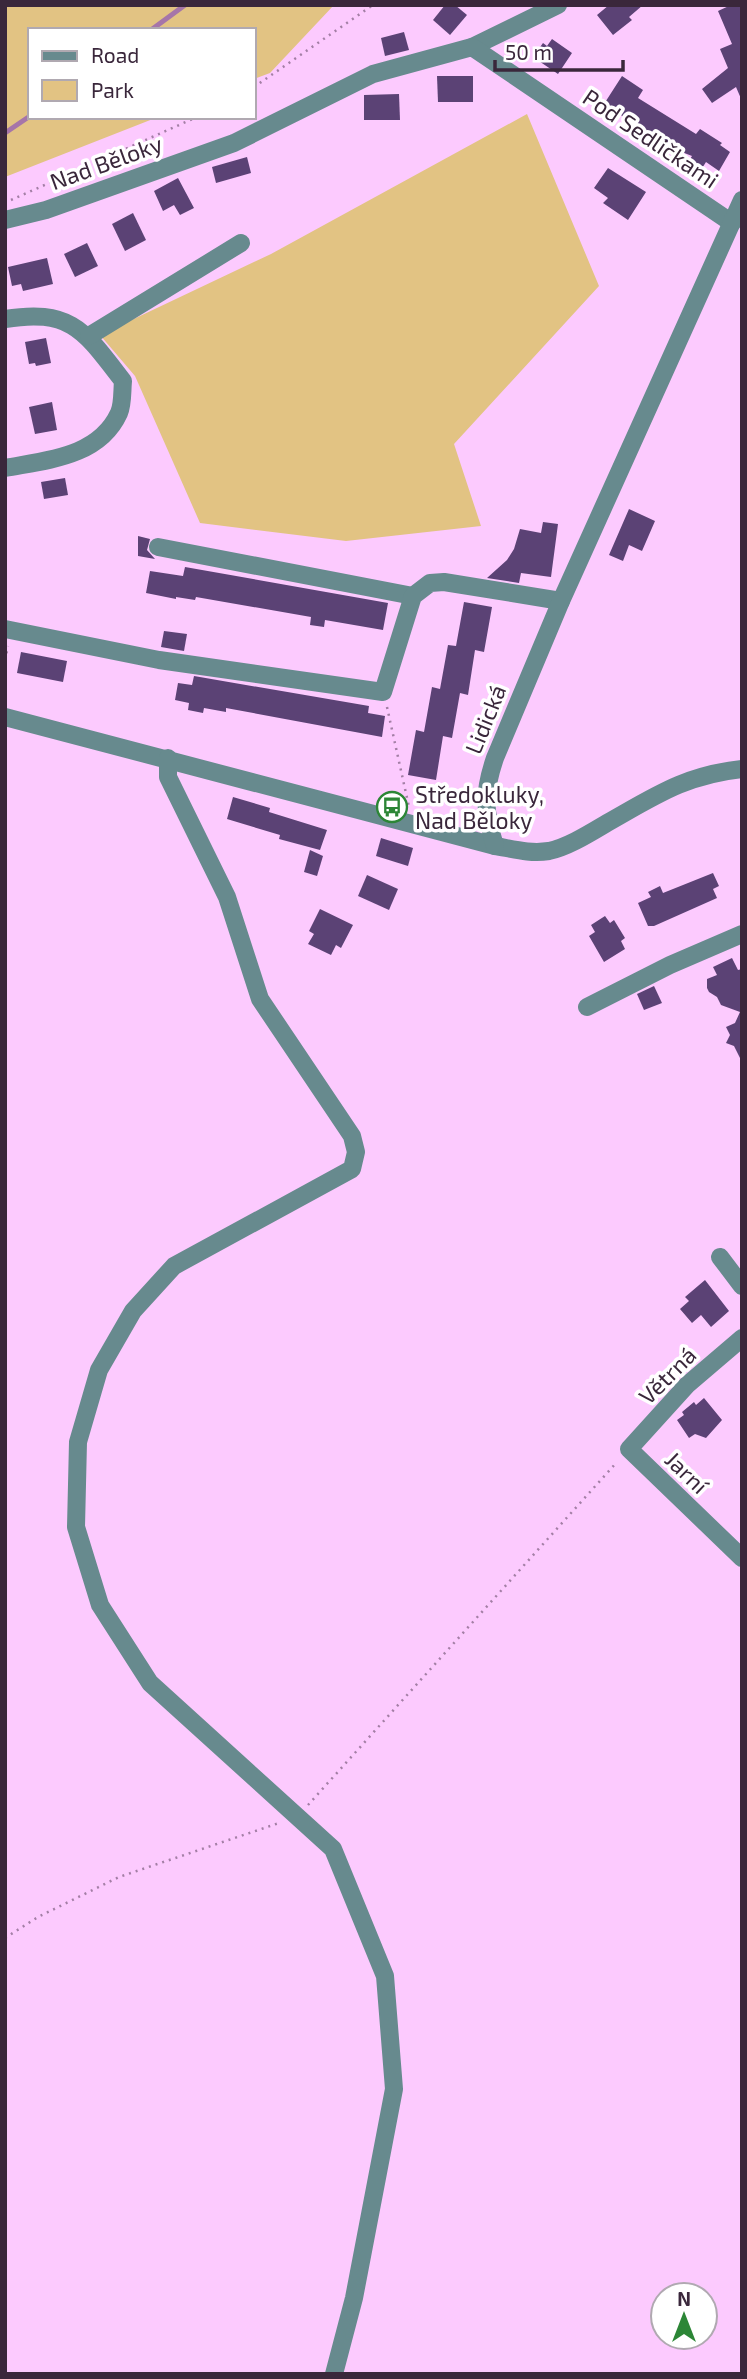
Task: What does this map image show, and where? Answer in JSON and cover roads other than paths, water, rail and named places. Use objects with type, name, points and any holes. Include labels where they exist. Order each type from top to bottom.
[{"type":"street","points":[[472,47],[558,5]]},
{"type":"street","name":"Nad Běloky","points":[[5,220],[46,210],[234,143],[373,74],[472,47]]},
{"type":"street","name":"Pod Sedličkami","points":[[472,47],[732,223]]},
{"type":"street","name":"Lidická","points":[[495,846],[486,819],[485,800],[495,758],[561,601],[742,200]]},
{"type":"street","points":[[89,336],[241,243]]},
{"type":"street","points":[[5,319],[29,315],[63,319],[89,336],[123,381],[121,411],[106,435],[71,455],[5,468]]},
{"type":"street","points":[[158,547],[413,596]]},
{"type":"street","points":[[5,629],[159,660],[383,692],[413,596],[430,583],[443,582],[561,601]]},
{"type":"street","points":[[5,718],[168,758],[495,846],[527,852],[551,850],[588,834],[674,785],[712,772],[742,769]]},
{"type":"street","points":[[168,758],[168,777],[227,897],[260,999],[352,1136],[356,1152],[352,1169],[174,1266],[133,1311],[99,1370],[78,1442],[76,1527],[100,1605],[150,1683],[333,1849],[384,1976],[394,2089],[354,2298],[334,2374]]},
{"type":"street","points":[[587,1007],[670,965],[742,934]]},
{"type":"street","points":[[720,1257],[742,1286]]},
{"type":"street","name":"Větrná","points":[[629,1449],[687,1385],[742,1338]]},
{"type":"street","name":"Jarní","points":[[629,1449],[742,1558]]},
{"type":"waterway","points":[[154,28],[185,5]]},
{"type":"waterway","points":[[5,133],[28,117]]},
{"type":"place","name":"Středokluky, Nad Běloky","points":[[392,807]]}]
